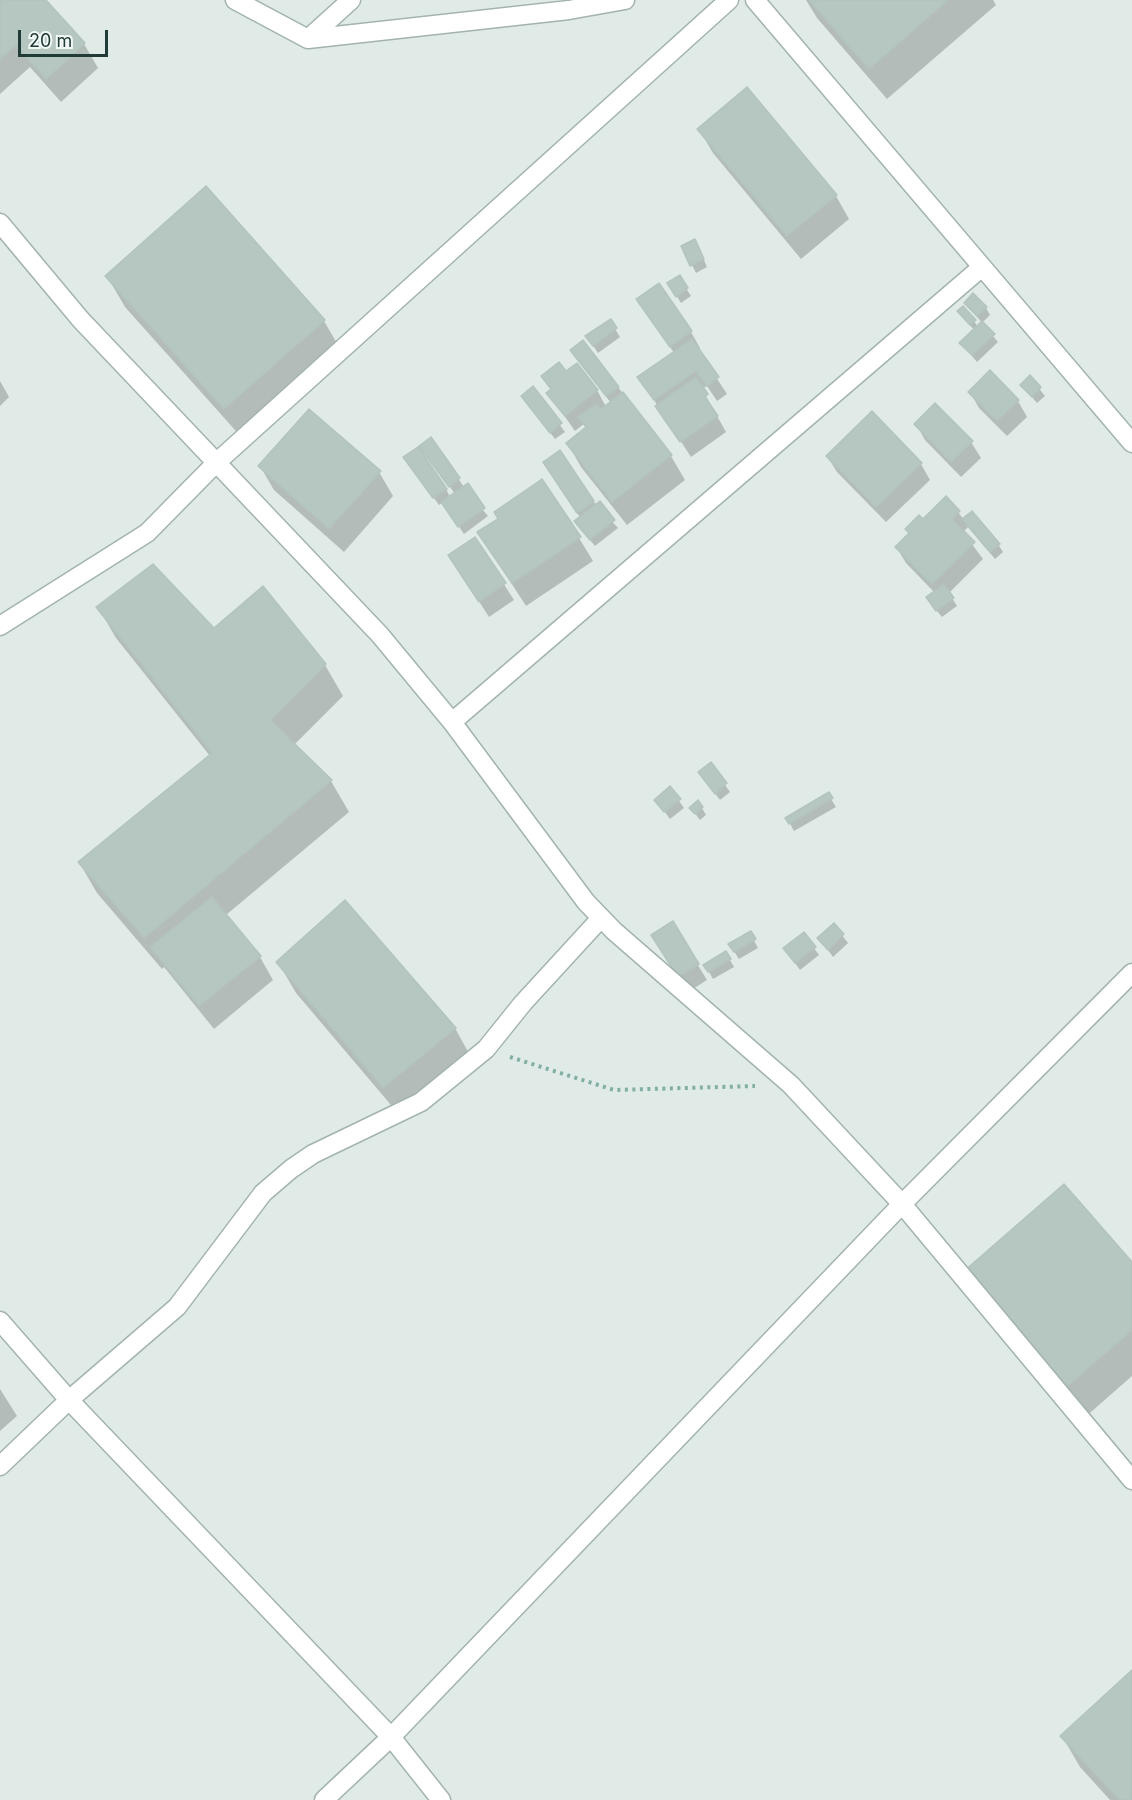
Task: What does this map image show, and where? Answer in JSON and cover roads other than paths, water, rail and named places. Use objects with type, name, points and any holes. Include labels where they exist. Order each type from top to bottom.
[{"type":"street","points":[[235,0],[308,39],[435,26],[625,0]]},
{"type":"street","points":[[308,39],[351,0]]},
{"type":"street","points":[[0,626],[147,533],[217,462],[729,0]]},
{"type":"street","points":[[755,0],[1132,443]]},
{"type":"street","points":[[0,223],[81,320],[380,635],[452,722],[601,918],[791,1085],[902,1204],[1132,1480]]},
{"type":"street","points":[[452,722],[982,267]]},
{"type":"street","points":[[0,1466],[69,1400],[177,1307],[263,1193],[291,1168],[313,1154],[421,1102],[486,1049],[523,1003],[601,918]]},
{"type":"street","points":[[324,1800],[391,1737],[902,1204],[1132,973]]},
{"type":"street","points":[[0,1322],[69,1400],[391,1737],[441,1800]]}]
